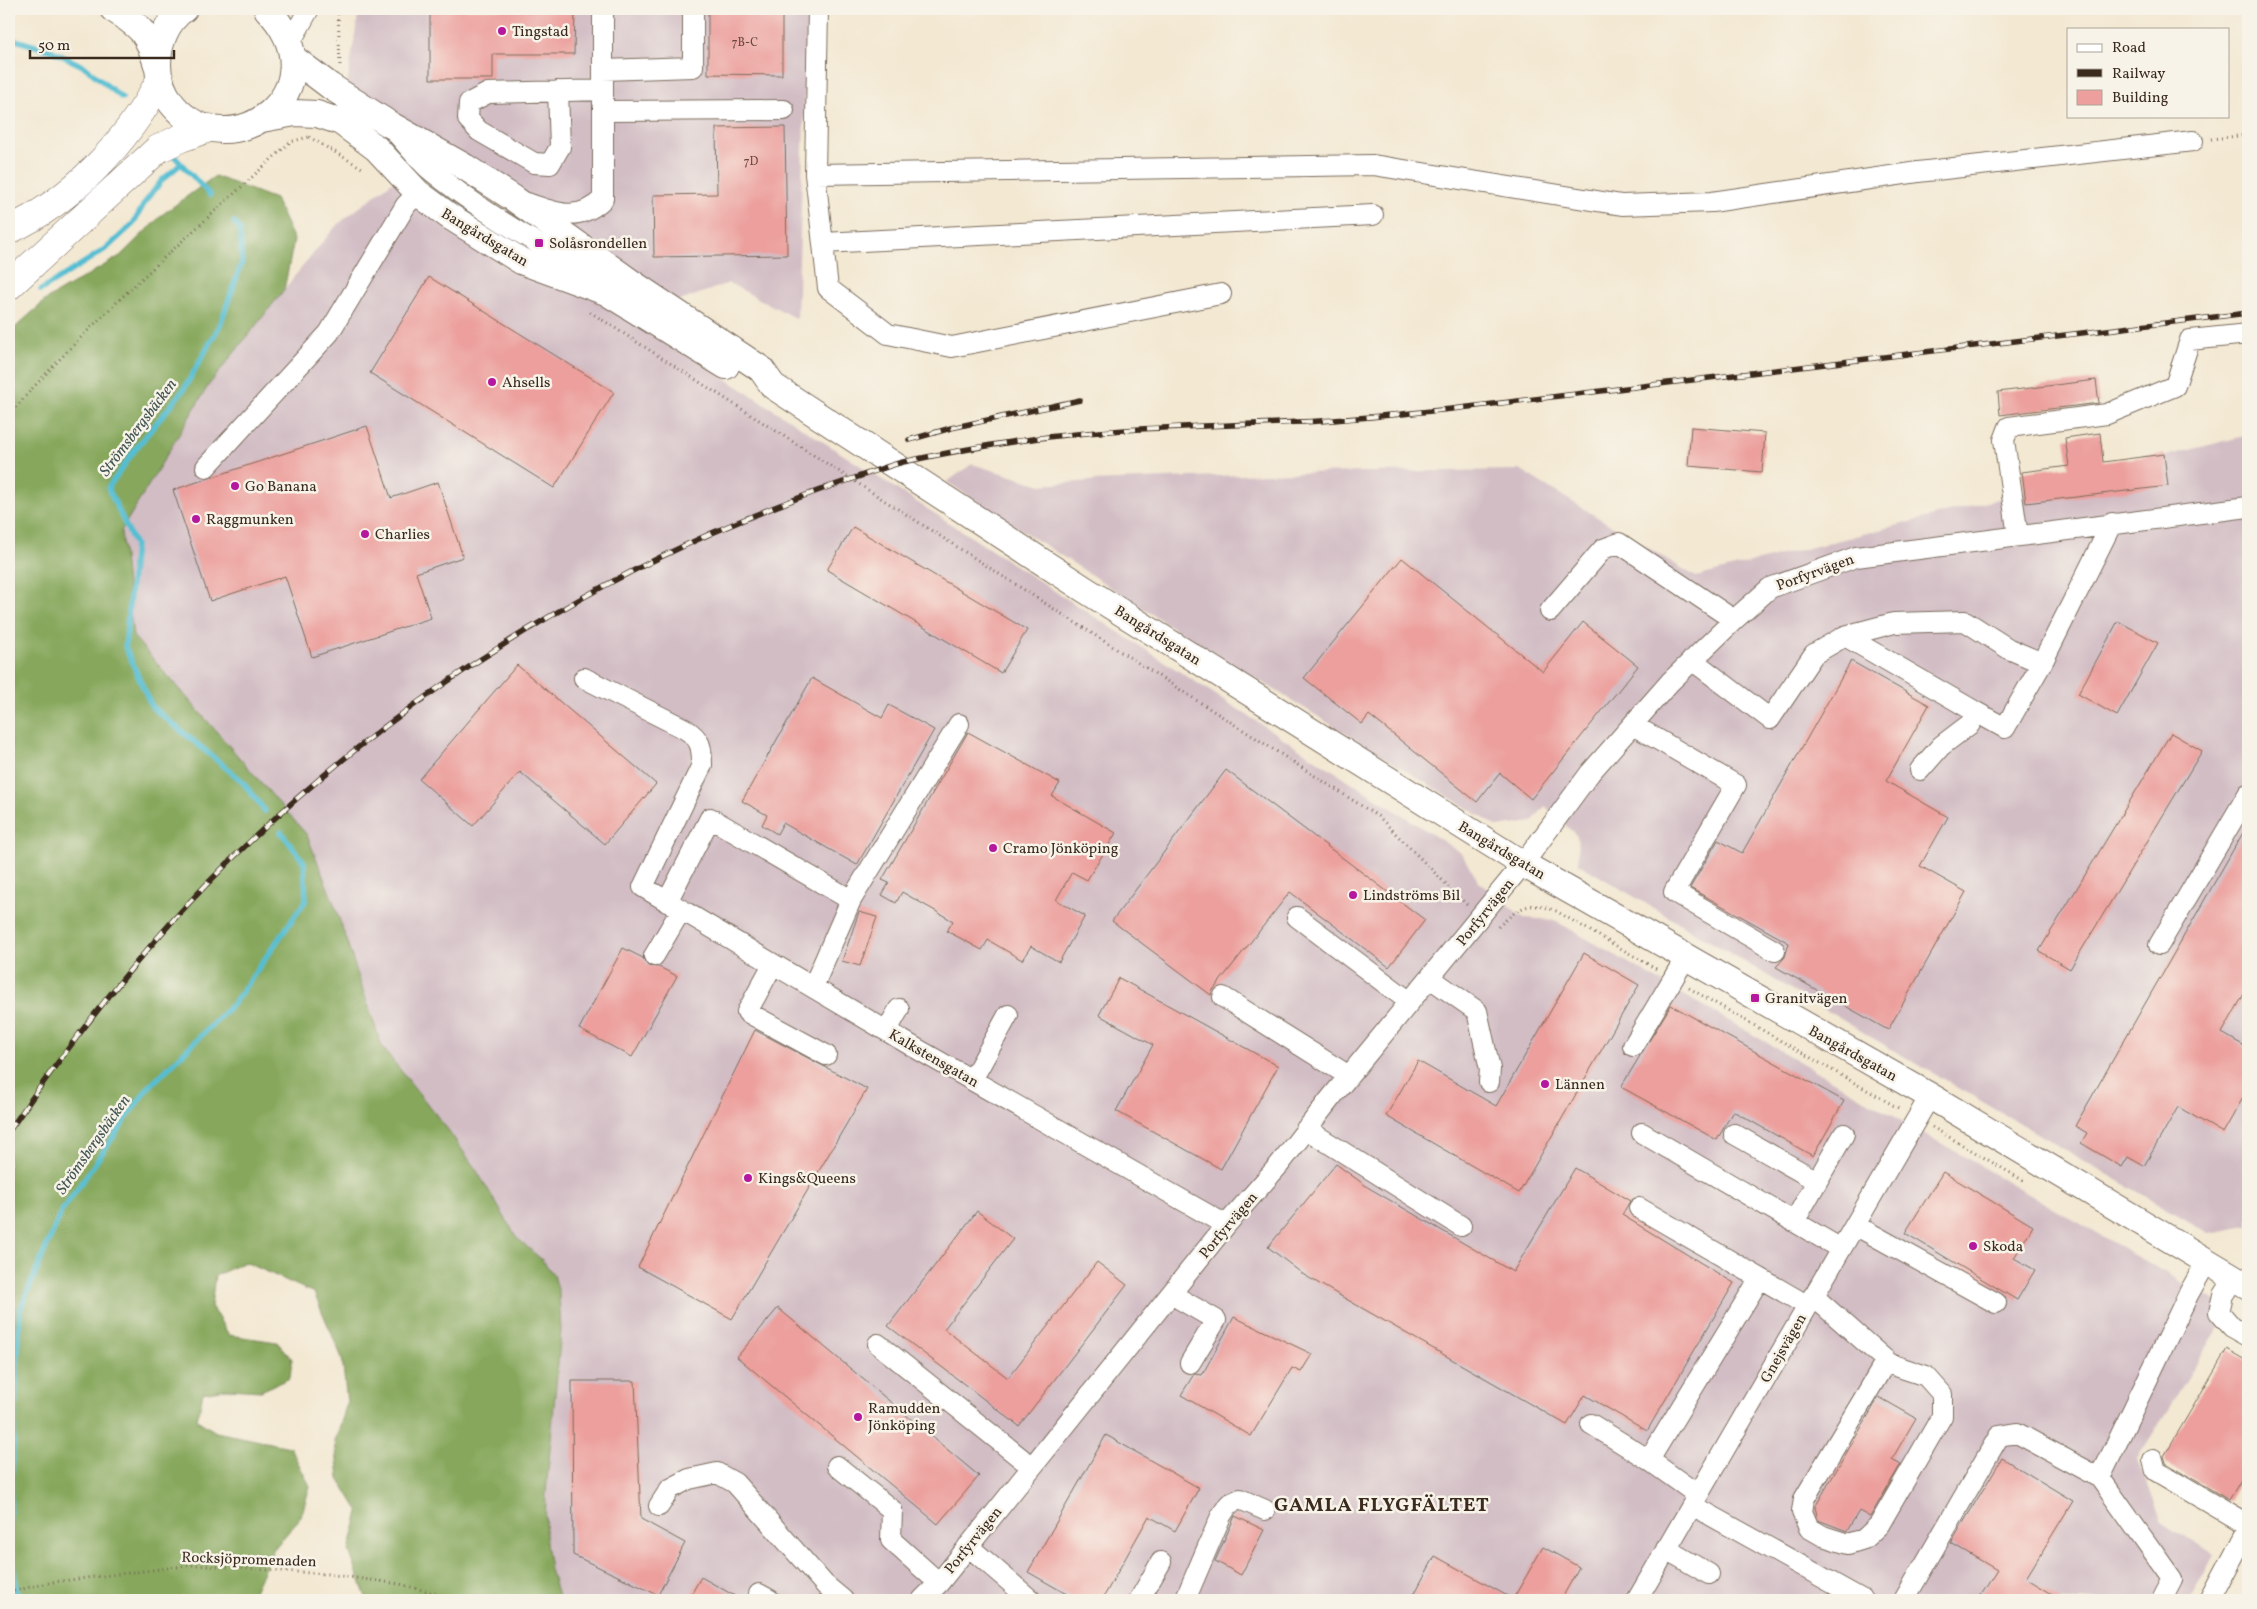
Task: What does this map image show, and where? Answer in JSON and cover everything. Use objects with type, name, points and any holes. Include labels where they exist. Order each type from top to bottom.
[{"type":"highway","points":[[9,230],[58,200],[100,162],[125,135],[144,110],[159,74]]},
{"type":"highway","points":[[9,286],[158,149],[209,128]]},
{"type":"main road","points":[[112,9],[141,29],[150,42],[167,97],[178,111],[193,122],[209,128],[245,127],[262,119],[276,108],[286,93],[292,76],[292,50],[281,24],[267,9]]},
{"type":"main road","points":[[159,74],[158,53],[162,38],[169,24],[184,9]]},
{"type":"main road","name":"Bangårdsgatan","points":[[292,50],[330,86],[389,124],[465,167],[513,198],[632,283],[761,369],[772,386],[1076,584],[1523,864],[1680,968],[1930,1096],[2207,1262],[2244,1282]]},
{"type":"main road","name":"Bangårdsgatan","points":[[262,119],[295,113],[312,125],[341,122],[376,148],[418,193],[449,216],[520,261],[606,292],[753,383],[772,386]]},
{"type":"street","points":[[292,50],[309,9]]},
{"type":"street","points":[[513,198],[572,214],[580,214],[592,210],[603,199],[603,9]]},
{"type":"street","points":[[603,70],[693,67],[693,9]]},
{"type":"street","points":[[818,9],[815,174],[828,288],[888,334],[952,347],[1221,294]]},
{"type":"street","points":[[558,91],[560,147],[550,164],[534,163],[479,131],[468,119],[469,103],[488,93],[558,91],[603,90]]},
{"type":"street","points":[[603,111],[784,110]]},
{"type":"street","points":[[341,122],[352,125],[428,168]]},
{"type":"street","name":"Bangårdsgatan","points":[[389,124],[428,168],[512,226],[772,386]]},
{"type":"street","points":[[815,174],[1373,166],[1622,205],[1712,202],[1918,172],[2193,141]]},
{"type":"street","points":[[206,467],[329,333],[406,206],[418,193]]},
{"type":"street","points":[[823,243],[1373,215]]},
{"type":"street","points":[[2018,536],[2004,440],[2005,432],[2009,427],[2107,414],[2176,386],[2190,340],[2248,334]]},
{"type":"street","name":"Porfyrvägen","points":[[922,1600],[939,1583],[1226,1226],[1481,916],[1523,864],[1590,773],[1692,660],[1770,588],[1856,557],[2248,507]]},
{"type":"street","points":[[1845,636],[2005,728],[2042,662],[2112,524]]},
{"type":"street","points":[[1550,611],[1603,549],[1619,543],[1734,620]]},
{"type":"street","points":[[1692,660],[1770,719],[1814,654],[1845,636],[1894,622],[1964,621],[2009,649],[2042,662]]},
{"type":"street","name":"Kalkstensgatan","points":[[584,678],[685,729],[696,736],[702,751],[702,765],[643,887],[1226,1226]]},
{"type":"street","points":[[1920,770],[1941,746],[1970,724],[1976,712]]},
{"type":"street","points":[[813,987],[851,900],[959,724]]},
{"type":"street","points":[[1633,725],[1736,785],[1674,892],[1775,951]]},
{"type":"street","points":[[2158,945],[2248,794]]},
{"type":"street","points":[[654,956],[710,818],[851,900]]},
{"type":"street","points":[[1297,917],[1410,1002]]},
{"type":"street","points":[[773,964],[747,1012],[826,1055]]},
{"type":"street","points":[[1633,1046],[1680,968]]},
{"type":"street","points":[[1430,978],[1477,1011],[1490,1069],[1489,1082]]},
{"type":"street","points":[[1223,997],[1349,1076]]},
{"type":"street","points":[[886,1030],[898,1009]]},
{"type":"street","points":[[972,1080],[1008,1015]]},
{"type":"street","name":"Gnejsvägen","points":[[1637,1600],[1930,1096]]},
{"type":"street","points":[[1306,1129],[1461,1226]]},
{"type":"street","points":[[1642,1133],[1841,1249]]},
{"type":"street","points":[[1734,1134],[1817,1181]]},
{"type":"street","points":[[1794,1222],[1844,1134]]},
{"type":"street","points":[[1639,1208],[1760,1278],[1811,1301],[1890,1364],[1926,1376],[1942,1394],[1942,1416],[1879,1525],[1864,1539],[1848,1544],[1823,1536],[1809,1528],[1802,1512],[1804,1499],[1882,1368],[1890,1364]]},
{"type":"street","points":[[1855,1225],[1996,1304]]},
{"type":"street","points":[[2100,1478],[2189,1293],[2207,1262]]},
{"type":"street","points":[[1649,1460],[1760,1278]]},
{"type":"street","points":[[2244,1282],[2223,1296],[2219,1312],[2232,1327],[2248,1336]]},
{"type":"street","points":[[1171,1294],[1216,1320],[1190,1363]]},
{"type":"street","points":[[878,1344],[1032,1467]]},
{"type":"street","points":[[1591,1424],[1649,1460],[1695,1500],[1863,1600]]},
{"type":"street","points":[[1904,1600],[1999,1436],[2017,1433],[2100,1478],[2172,1579],[2161,1600]]},
{"type":"street","points":[[2153,1460],[2156,1471],[2248,1526],[2210,1600]]},
{"type":"street","points":[[838,1466],[892,1510],[891,1540],[939,1583]]},
{"type":"street","points":[[659,1506],[670,1489],[689,1479],[716,1473],[735,1483],[825,1584],[843,1600]]},
{"type":"street","points":[[1185,1600],[1221,1516],[1229,1504],[1240,1499],[1265,1510]]},
{"type":"street","points":[[968,1546],[1031,1600]]},
{"type":"street","points":[[1666,1549],[1709,1574]]},
{"type":"street","points":[[2224,1572],[2248,1560]]},
{"type":"street","points":[[1139,1600],[1161,1562]]},
{"type":"path","points":[[330,86],[340,68],[338,9]]},
{"type":"path","points":[[2239,9],[2248,12]]},
{"type":"path","points":[[9,415],[42,376],[144,277],[290,142],[312,125],[366,171]]},
{"type":"path","points":[[2193,141],[2248,135]]},
{"type":"path","points":[[584,308],[1379,818],[1467,905],[1496,929],[1521,907],[1540,905],[1680,968],[1916,1118],[2028,1183]]},
{"type":"path","name":"Rocksjöpromenaden","points":[[9,1592],[28,1587],[122,1572],[193,1565],[327,1574],[400,1584],[458,1600]]},
{"type":"shaded area","points":[[359,9],[808,9],[797,319],[729,283],[666,306],[346,91]]},
{"type":"shaded area","points":[[405,172],[1461,853],[1479,882],[1524,918],[1554,920],[2230,1310],[2137,1459],[2162,1521],[2214,1555],[2190,1600],[558,1600],[550,1569],[545,1536],[546,1493],[556,1390],[541,1259],[517,1238],[477,1171],[449,1131],[382,1047],[336,909],[307,835],[133,636],[121,531],[208,386],[294,277],[337,225]]},
{"type":"shaded area","points":[[2248,435],[2248,1226],[2209,1233],[1893,1050],[1579,864],[1577,836],[1545,806],[1532,822],[1498,827],[1169,625],[947,482],[972,464],[1041,485],[1091,481],[1293,473],[1520,470],[1696,577]]},
{"type":"green space","points":[[215,176],[275,199],[294,240],[284,290],[208,386],[121,531],[133,636],[307,835],[336,909],[382,1047],[449,1131],[477,1171],[517,1238],[541,1259],[554,1275],[559,1293],[561,1331],[546,1493],[545,1536],[550,1569],[559,1600],[367,1600],[349,1551],[359,1512],[339,1479],[335,1441],[347,1403],[342,1358],[314,1293],[245,1262],[215,1276],[211,1306],[229,1335],[277,1342],[292,1359],[290,1378],[261,1391],[226,1389],[203,1393],[197,1420],[216,1432],[290,1447],[310,1486],[301,1517],[273,1550],[250,1600],[9,1600],[9,333],[47,299],[120,256],[163,214]]},
{"type":"building","name":"Tingstad","points":[[430,9],[575,9],[574,54],[493,54],[493,79],[430,79]]},
{"type":"building","points":[[708,9],[782,9],[782,75],[708,74]]},
{"type":"building","points":[[785,127],[787,255],[654,257],[653,195],[717,194],[716,128]]},
{"type":"building","name":"Ahsells","points":[[429,277],[614,392],[554,488],[370,373]]},
{"type":"building","points":[[2096,380],[2099,403],[2000,415],[1998,392]]},
{"type":"building","points":[[367,426],[391,498],[438,482],[463,557],[416,573],[431,618],[312,657],[285,576],[210,601],[173,490]]},
{"type":"building","points":[[1691,427],[1765,433],[1762,472],[1688,466]]},
{"type":"building","points":[[2100,433],[2103,462],[2164,454],[2168,486],[2026,503],[2022,472],[2069,466],[2065,438]]},
{"type":"building","points":[[853,527],[1027,630],[1001,673],[827,570]]},
{"type":"building","points":[[1402,558],[1543,672],[1583,622],[1638,666],[1531,799],[1500,773],[1477,802],[1369,715],[1362,724],[1304,678]]},
{"type":"building","points":[[2118,621],[2158,643],[2117,716],[2078,694]]},
{"type":"building","points":[[1851,661],[1929,705],[1886,781],[1948,817],[1920,866],[1966,892],[1888,1030],[1776,967],[1785,957],[1789,943],[1690,888],[1718,840],[1742,853]]},
{"type":"building","points":[[517,665],[656,784],[605,844],[520,772],[473,826],[419,779]]},
{"type":"building","points":[[812,678],[882,718],[889,705],[934,730],[857,865],[783,823],[777,834],[762,825],[767,815],[742,801]]},
{"type":"building","name":"Cramo Jönköping","points":[[968,732],[1060,783],[1052,796],[1116,833],[1087,880],[1072,872],[1056,900],[1085,916],[1059,962],[1031,946],[1022,960],[988,940],[982,950],[947,931],[953,921],[902,892],[896,903],[882,895],[889,883],[882,880]]},
{"type":"building","points":[[2171,733],[2202,751],[2070,969],[2039,951]]},
{"type":"building","points":[[1226,770],[1425,920],[1389,967],[1290,892],[1211,995],[1112,921]]},
{"type":"building","points":[[2248,824],[2248,987],[2222,1033],[2248,1048],[2248,1089],[2223,1133],[2178,1107],[2144,1166],[2128,1157],[2122,1167],[2081,1143],[2087,1133],[2075,1126]]},
{"type":"building","points":[[859,912],[877,917],[860,966],[842,961]]},
{"type":"building","points":[[623,948],[643,958],[648,966],[659,967],[677,976],[632,1057],[579,1029]]},
{"type":"building","name":"Lännen","points":[[1584,953],[1639,985],[1519,1193],[1386,1116],[1418,1061],[1496,1106]]},
{"type":"building","points":[[1119,978],[1278,1066],[1221,1169],[1116,1111],[1153,1045],[1099,1015]]},
{"type":"building","points":[[1671,1005],[1844,1101],[1813,1156],[1733,1111],[1717,1140],[1621,1087]]},
{"type":"building","name":"Kings&Queens","points":[[755,1030],[867,1089],[732,1319],[638,1267]]},
{"type":"building","points":[[1336,1164],[1369,1188],[1513,1272],[1575,1168],[1630,1201],[1622,1215],[1734,1283],[1647,1431],[1585,1395],[1567,1425],[1304,1275],[1268,1247]]},
{"type":"building","name":"Skoda","points":[[1943,1172],[2033,1226],[2014,1258],[2035,1270],[2017,1300],[1905,1233]]},
{"type":"building","points":[[977,1211],[1013,1239],[944,1329],[1008,1378],[1097,1262],[1127,1285],[1019,1426],[888,1326]]},
{"type":"building","name":"Ramudden Jönköping","points":[[778,1308],[979,1476],[938,1524],[737,1357]]},
{"type":"building","points":[[1234,1317],[1312,1354],[1301,1372],[1292,1368],[1251,1436],[1181,1395],[1194,1374],[1202,1375]]},
{"type":"building","points":[[2227,1349],[2248,1361],[2248,1468],[2229,1500],[2166,1463],[2164,1456]]},
{"type":"building","points":[[572,1381],[635,1381],[641,1519],[685,1543],[658,1595],[573,1555]]},
{"type":"building","points":[[1879,1397],[1916,1418],[1892,1459],[1901,1464],[1870,1517],[1859,1511],[1847,1531],[1818,1520],[1815,1507]]},
{"type":"building","points":[[1106,1435],[1199,1488],[1175,1531],[1149,1516],[1102,1600],[1077,1600],[1028,1572]]},
{"type":"building","points":[[2002,1458],[2073,1501],[2026,1578],[2062,1600],[1978,1600],[1997,1570],[1951,1543]]},
{"type":"building","points":[[1235,1516],[1264,1530],[1241,1575],[1215,1561]]},
{"type":"building","points":[[1543,1547],[1579,1567],[1561,1600],[1411,1600],[1435,1556],[1513,1599]]},
{"type":"building","points":[[701,1577],[742,1600],[688,1600]]},
{"type":"waterway","name":"Strömsbergsbäcken","points":[[9,38],[52,51],[85,67],[122,98]]},
{"type":"waterway","name":"Strömsbergsbäcken","points":[[174,156],[210,195]]},
{"type":"waterway","points":[[41,290],[107,248],[133,224],[144,204],[162,180],[181,164]]},
{"type":"waterway","name":"Strömsbergsbäcken","points":[[234,222],[240,230],[242,262],[220,325],[184,389],[137,447],[108,488],[135,545],[125,647],[152,707],[241,780],[265,811]]},
{"type":"waterway","name":"Strömsbergsbäcken","points":[[9,1532],[20,1310],[61,1212],[147,1089],[234,1003],[306,900],[304,862],[281,832]]},
{"type":"waterway","name":"Strömsbergsbäcken","points":[[9,1536],[18,1600]]},
{"type":"railway","points":[[9,1131],[102,1004],[178,915],[260,832],[318,780],[379,731],[507,643],[574,603],[642,566],[712,533],[812,493],[903,462],[972,448],[1041,438],[1149,428],[1334,420],[1452,409],[2248,313]]},
{"type":"railway","points":[[909,440],[951,428],[1080,400]]},
{"type":"place","name":"Tingstad","points":[[502,31]]},
{"type":"place","name":"Solåsrondellen","points":[[539,243]]},
{"type":"place","name":"Ahsells","points":[[492,382]]},
{"type":"place","name":"Go Banana","points":[[235,486]]},
{"type":"place","name":"Raggmunken","points":[[196,519]]},
{"type":"place","name":"Charlies","points":[[365,534]]},
{"type":"place","name":"Cramo Jönköping","points":[[993,848]]},
{"type":"place","name":"Lindströms Bil","points":[[1353,895]]},
{"type":"place","name":"Granitvägen","points":[[1755,998]]},
{"type":"place","name":"Lännen","points":[[1545,1084]]},
{"type":"place","name":"Kings&Queens","points":[[748,1178]]},
{"type":"place","name":"Skoda","points":[[1973,1246]]},
{"type":"place","name":"Ramudden Jönköping","points":[[858,1417]]},
{"type":"district","name":"GAMLA FLYGFÄLTET","points":[[1382,1504]]}]
